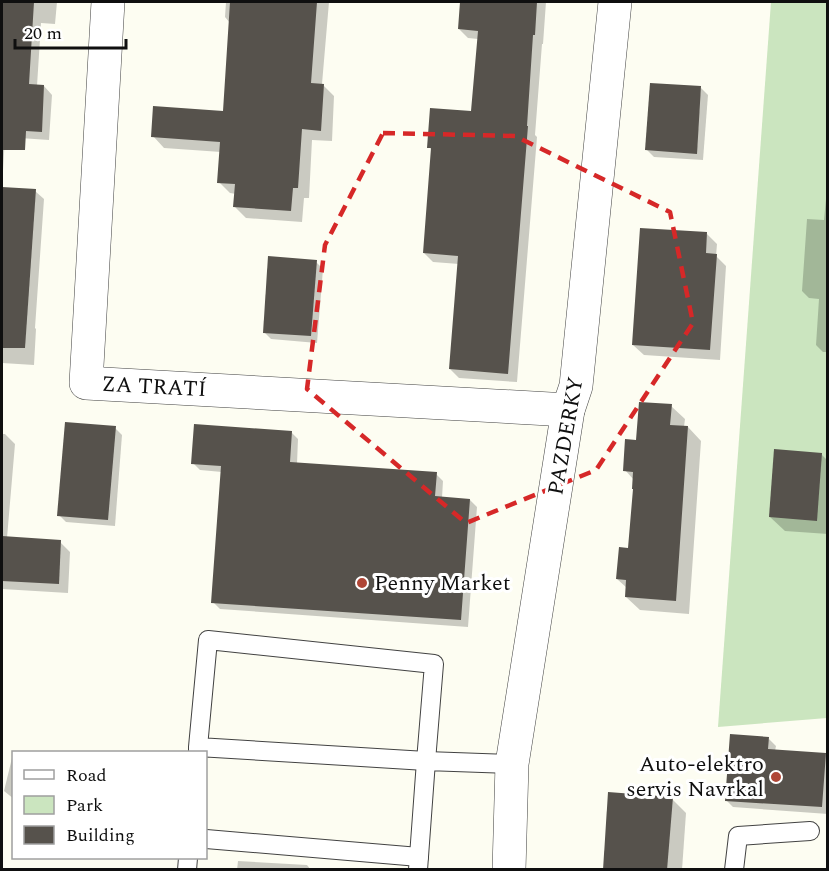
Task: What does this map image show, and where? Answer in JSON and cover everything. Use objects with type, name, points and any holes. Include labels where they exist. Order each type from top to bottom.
[{"type":"street","name":"ZA TRATÍ","points":[[108,2],[86,383],[568,411]]},
{"type":"street","name":"PAZDERKY","points":[[509,870],[512,764],[568,411],[576,386],[615,2]]},
{"type":"lane","points":[[207,838],[419,863],[426,761],[434,664],[208,640],[198,750],[426,761],[512,764]]},
{"type":"lane","points":[[734,870],[738,836],[810,831]]},
{"type":"highlighted area","points":[[383,133],[515,136],[670,212],[693,323],[596,470],[466,523],[307,389],[325,245]]},
{"type":"green space","points":[[771,2],[827,2],[827,718],[718,727]]},
{"type":"building","points":[[2,2],[34,2],[29,84],[44,85],[42,132],[26,131],[25,150],[2,150]]},
{"type":"building","points":[[230,2],[317,2],[311,83],[324,84],[321,131],[302,129],[298,188],[293,188],[291,211],[233,207],[235,184],[217,183],[220,142],[151,137],[153,106],[223,111]]},
{"type":"building","points":[[460,2],[537,2],[508,374],[449,369],[458,256],[423,253],[431,148],[427,148],[430,108],[471,111],[478,31],[458,29]]},
{"type":"building","points":[[650,83],[701,86],[697,154],[645,150]]},
{"type":"building","points":[[2,187],[36,189],[25,348],[2,348]]},
{"type":"building","points":[[640,228],[707,232],[706,253],[717,254],[710,350],[632,345]]},
{"type":"building","points":[[268,256],[317,260],[311,336],[263,333]]},
{"type":"building","points":[[639,402],[672,404],[670,425],[688,426],[676,601],[625,597],[626,580],[616,579],[619,547],[628,548],[633,489],[633,472],[623,471],[625,439],[636,440]]},
{"type":"building","points":[[65,422],[116,426],[108,520],[57,516]]},
{"type":"building","points":[[194,424],[292,431],[290,462],[437,472],[435,496],[470,499],[461,620],[211,603],[221,466],[191,464]]},
{"type":"building","points":[[774,449],[822,453],[817,521],[769,517]]},
{"type":"building","points":[[2,536],[61,540],[59,584],[2,581]]},
{"type":"building","name":"Auto-elektro servis Navrkal","points":[[730,734],[769,737],[768,749],[826,753],[822,807],[725,801]]},
{"type":"building","points":[[608,792],[673,797],[667,870],[603,870]]},
{"type":"place","name":"Penny Market","points":[[362,583]]},
{"type":"place","name":"Auto-elektro servis Navrkal","points":[[776,777]]}]
